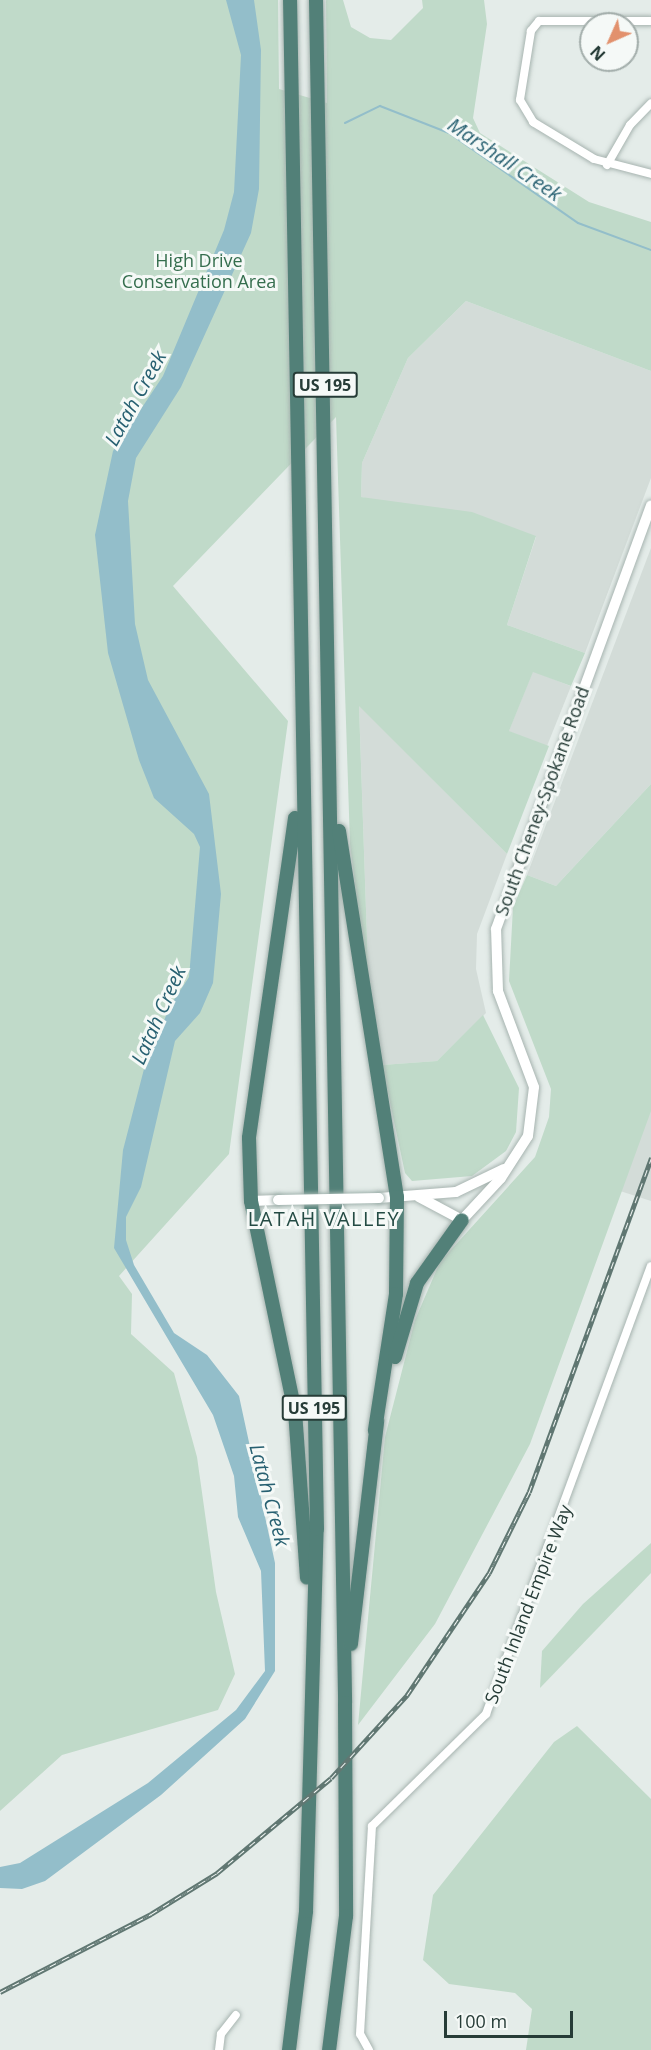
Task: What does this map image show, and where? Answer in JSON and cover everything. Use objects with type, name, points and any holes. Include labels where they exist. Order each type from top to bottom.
[{"type":"highway","name":"US 195","points":[[289,2050],[306,1911],[314,1699],[317,1529],[301,765],[290,0]]},
{"type":"highway","name":"US 195","points":[[316,0],[331,769],[345,1703],[345,1916],[329,2050]]},
{"type":"highway","points":[[301,765],[275,985],[254,1074],[251,1201],[299,1443],[314,1699]]},
{"type":"highway","points":[[331,769],[397,1197],[396,1294],[375,1430],[345,1703]]},
{"type":"highway","points":[[375,1430],[414,1292],[432,1257],[462,1220]]},
{"type":"main road","name":"South Cheney-Spokane Road","points":[[419,1197],[462,1220],[510,1165],[528,1136],[535,1099],[498,991],[496,929],[651,506]]},
{"type":"main road","name":"South Cheney-Spokane Road","points":[[251,1201],[419,1197],[468,1188],[510,1165]]},
{"type":"street","points":[[651,21],[552,19],[539,21],[531,31],[523,113],[607,165],[651,174]]},
{"type":"street","points":[[607,165],[630,125],[651,104]]},
{"type":"street","name":"South Inland Empire Way","points":[[369,2050],[360,2034],[372,1826],[486,1714],[651,1266]]},
{"type":"street","points":[[219,2050],[221,2034],[236,2015]]},
{"type":"shaded area","points":[[466,301],[651,371],[651,478],[585,653],[507,625],[536,537],[361,497],[362,463],[408,358]]},
{"type":"shaded area","points":[[651,548],[651,784],[556,886],[527,875]]},
{"type":"shaded area","points":[[533,671],[571,686],[547,747],[509,731]]},
{"type":"shaded area","points":[[359,705],[507,854],[477,934],[476,969],[486,1013],[437,1061],[382,1065],[369,997]]},
{"type":"shaded area","points":[[651,1085],[651,1201],[617,1190]]},
{"type":"green space","name":"High Drive Conservation Area","points":[[0,0],[278,0],[279,89],[327,103],[326,0],[343,0],[351,27],[370,38],[391,40],[423,8],[422,0],[484,0],[487,24],[473,118],[480,133],[589,202],[651,222],[651,371],[466,301],[408,358],[362,463],[361,497],[472,512],[536,536],[507,625],[585,653],[571,686],[533,672],[509,731],[549,746],[507,854],[359,706],[369,997],[350,844],[336,417],[173,586],[288,721],[229,1154],[119,1276],[132,1294],[131,1334],[174,1373],[197,1457],[216,1592],[235,1674],[218,1710],[62,1755],[0,1811]]},
{"type":"green space","points":[[651,784],[651,1111],[530,1444],[435,1624],[358,1725],[385,1437],[415,1320],[440,1262],[535,1157],[549,1117],[551,1089],[509,981],[513,907],[527,875],[556,886]]},
{"type":"green space","points":[[483,1015],[519,1088],[516,1132],[506,1151],[472,1176],[412,1181],[405,1173],[382,1065],[437,1061]]},
{"type":"green space","points":[[651,1543],[651,1573],[540,1688],[542,1651],[583,1604]]},
{"type":"green space","points":[[577,1726],[651,1799],[651,2050],[526,2050],[532,2009],[515,1993],[449,1984],[423,1960],[433,1895],[554,1742]]},
{"type":"water","points":[[226,0],[254,0],[261,50],[259,189],[251,233],[181,387],[136,458],[128,501],[135,624],[148,680],[209,794],[221,894],[213,983],[200,1013],[175,1041],[141,1187],[126,1217],[126,1240],[134,1265],[174,1333],[207,1355],[239,1396],[275,1563],[275,1671],[245,1719],[161,1795],[45,1881],[22,1889],[0,1888],[0,1867],[20,1863],[148,1783],[236,1710],[265,1671],[261,1571],[238,1517],[234,1476],[213,1415],[114,1248],[123,1150],[144,1069],[170,1006],[189,977],[200,847],[194,834],[154,798],[139,760],[108,653],[95,535],[113,451],[163,376],[224,230],[234,192],[241,55]]},
{"type":"waterway","name":"Marshall Creek","points":[[345,123],[380,106],[449,133],[578,223],[651,250]]},
{"type":"railway","points":[[0,1992],[151,1914],[217,1873],[331,1778],[407,1695],[489,1573],[529,1492],[651,1158]]},
{"type":"district","name":"LATAH VALLEY","points":[[324,1218]]},
{"type":"water label","name":"Latah Creek","points":[[135,398]]},
{"type":"water label","name":"Latah Creek","points":[[158,1015]]},
{"type":"water label","name":"Latah Creek","points":[[270,1495]]}]
